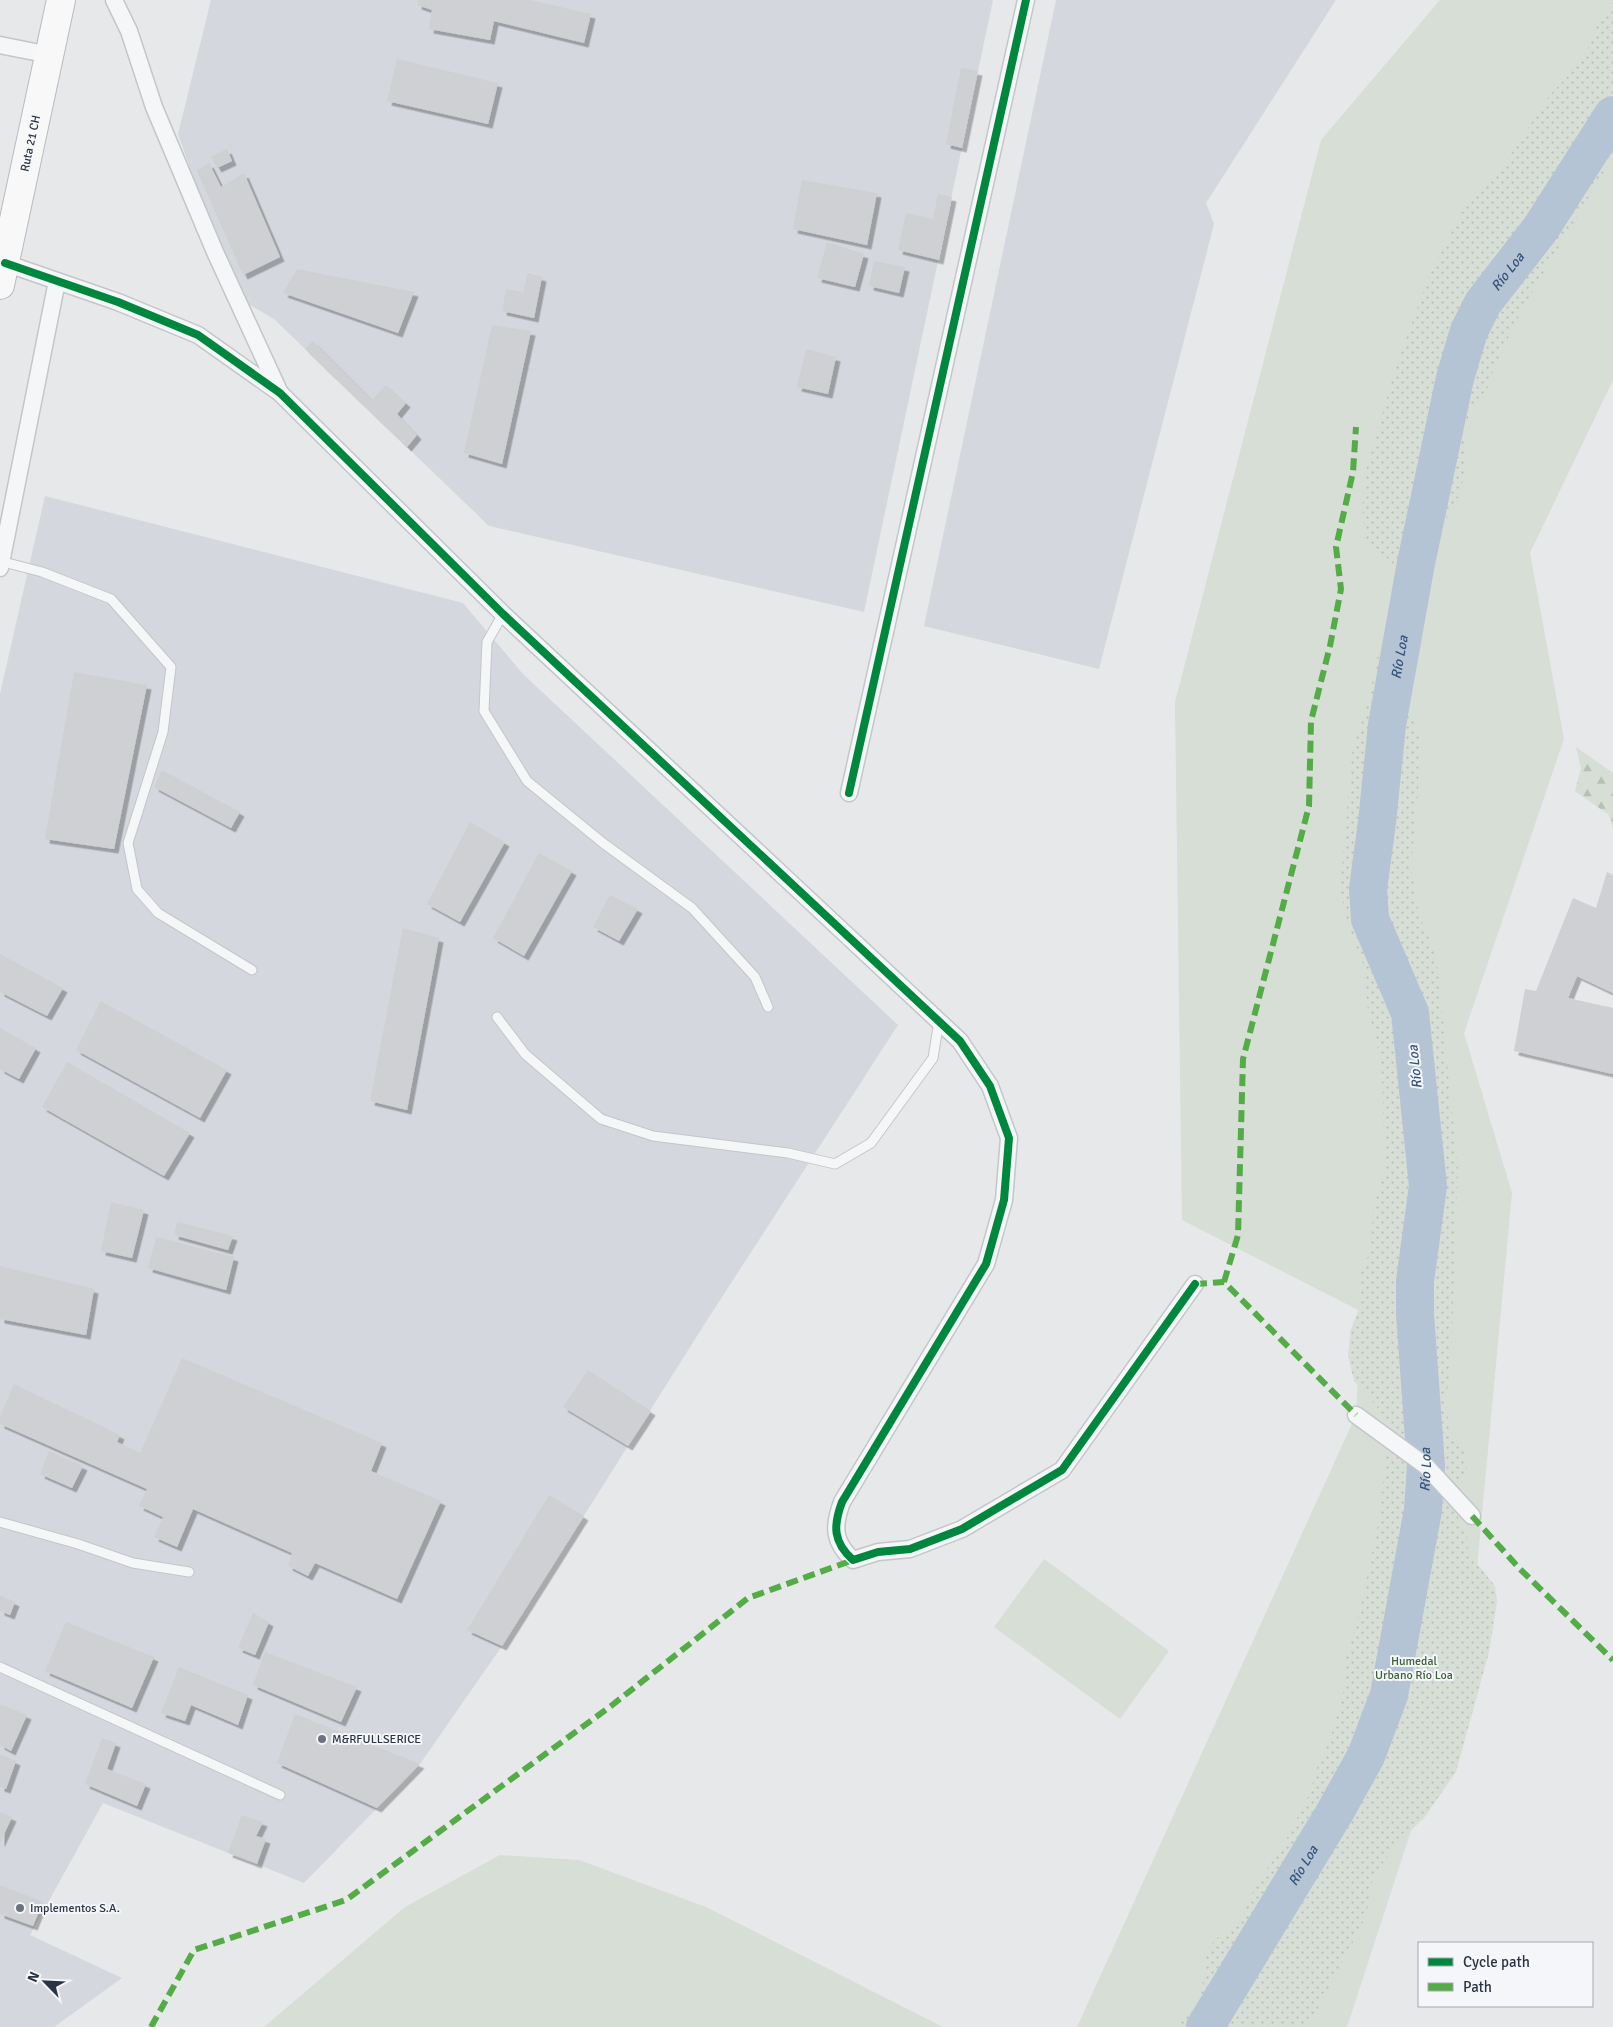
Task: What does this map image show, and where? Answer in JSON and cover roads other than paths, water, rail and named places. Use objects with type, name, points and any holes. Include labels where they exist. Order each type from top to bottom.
[{"type":"highway","name":"Ruta 21 CH","points":[[2,274],[61,0]]},
{"type":"street","points":[[114,0],[129,31],[154,106],[212,243],[280,393]]},
{"type":"street","points":[[849,793],[1026,0]]},
{"type":"street","points":[[0,45],[50,55]]},
{"type":"street","points":[[2,274],[57,281],[118,302],[198,335],[280,393],[503,614],[960,1041],[990,1086],[1009,1138],[1004,1200],[986,1264],[842,1502],[835,1520],[837,1536],[842,1550],[853,1560],[878,1552],[910,1549],[962,1529],[1062,1470],[1195,1284]]},
{"type":"street","points":[[0,563],[57,281]]},
{"type":"street","points":[[1356,1415],[1426,1466],[1472,1516]]},
{"type":"lane","points":[[0,563],[42,572],[111,599],[171,667],[163,732],[128,843],[137,889],[158,913],[252,970]]},
{"type":"lane","points":[[503,614],[487,642],[484,711],[527,781],[603,843],[692,908],[755,977],[768,1007]]},
{"type":"lane","points":[[497,1017],[525,1054],[601,1119],[653,1136],[788,1153],[835,1164],[871,1143],[933,1058],[939,1021]]},
{"type":"lane","points":[[0,1522],[78,1544],[132,1563],[189,1572]]},
{"type":"lane","points":[[0,1667],[280,1795]]},
{"type":"waterway","name":"Río Loa","points":[[1205,2027],[1335,1812],[1366,1756],[1389,1695],[1423,1510],[1426,1466],[1415,1314],[1415,1281],[1428,1186],[1410,1013],[1370,919],[1368,889],[1387,725],[1416,563],[1455,378],[1469,331],[1483,303],[1541,228],[1613,115]]},
{"type":"place","name":"M&RFULLSERICE","points":[[322,1739]]},
{"type":"place","name":"Implementos S.A.","points":[[20,1908]]},
{"type":"park label","name":"Humedal Urbano Río Loa","points":[[1414,1668]]}]
